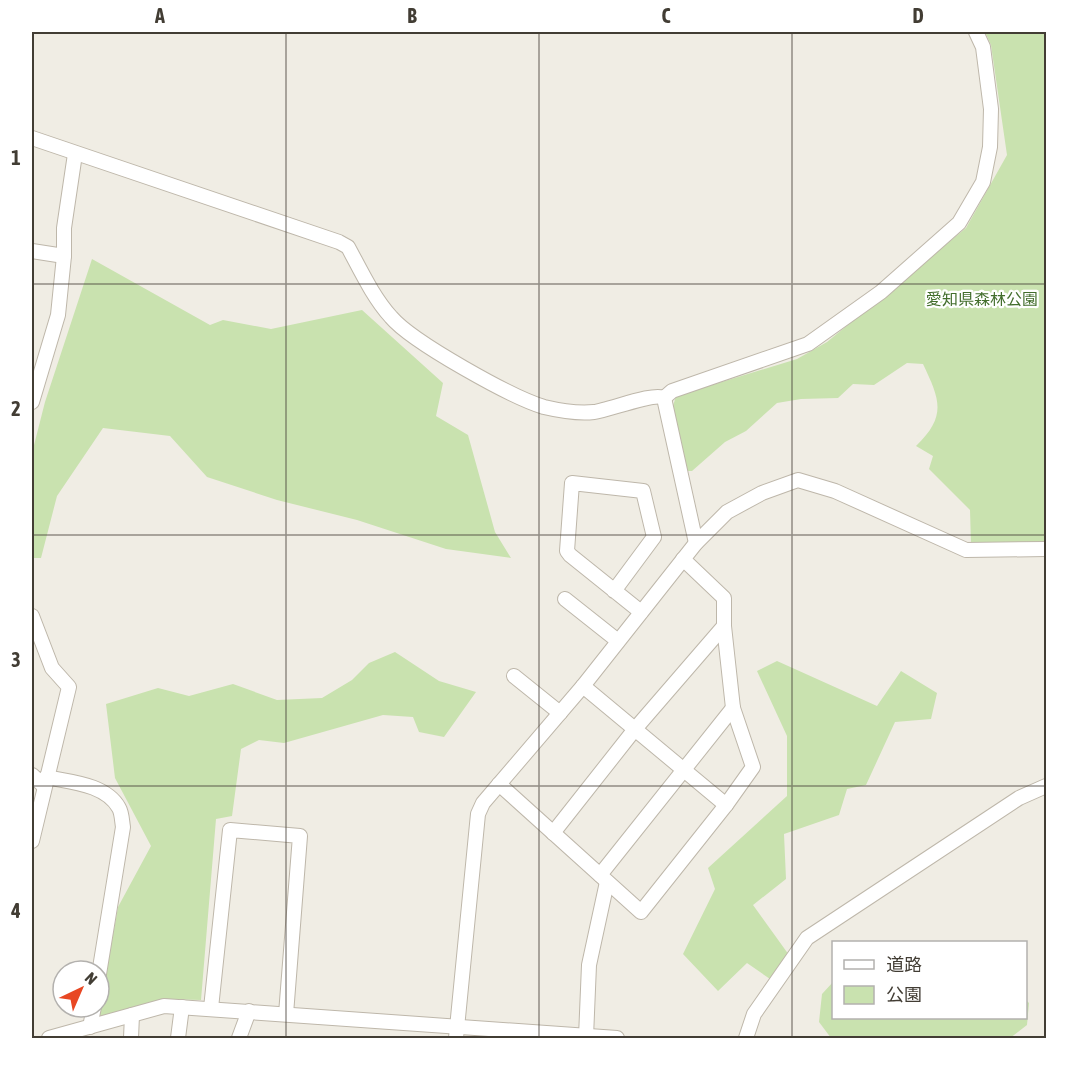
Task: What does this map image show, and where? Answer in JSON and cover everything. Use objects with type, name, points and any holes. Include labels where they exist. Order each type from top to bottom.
[{"type":"street","points":[[664,398],[672,391],[808,344],[881,292],[959,223],[983,182],[990,147],[991,109],[983,47],[976,32]]},
{"type":"street","points":[[32,138],[343,244],[392,319],[432,349],[524,399],[542,406],[575,413],[611,410],[656,395],[664,398]]},
{"type":"street","points":[[32,402],[57,315],[64,256],[64,228],[75,154]]},
{"type":"street","points":[[32,251],[64,256]]},
{"type":"street","points":[[664,398],[696,543]]},
{"type":"street","points":[[457,1032],[478,814],[483,803],[583,686],[696,543],[727,512],[762,493],[798,480],[835,491],[966,550],[1047,549]]},
{"type":"street","points":[[614,591],[654,537],[644,491],[572,483],[567,551],[614,591],[641,612]]},
{"type":"street","points":[[499,784],[641,912],[726,805],[753,767],[734,708],[724,626],[724,598],[683,559]]},
{"type":"street","points":[[566,599],[618,641]]},
{"type":"street","points":[[32,616],[52,668],[69,687],[32,841]]},
{"type":"street","points":[[553,833],[636,729],[724,626]]},
{"type":"street","points":[[514,676],[560,712]]},
{"type":"street","points":[[583,686],[726,805]]},
{"type":"street","points":[[586,1036],[589,965],[603,878],[734,708]]},
{"type":"street","points":[[32,775],[45,781],[93,788],[105,793],[119,808],[123,827],[101,959]]},
{"type":"street","points":[[746,1038],[754,1014],[807,938],[1019,798],[1047,786]]},
{"type":"street","points":[[211,1008],[230,830],[300,836],[286,1014]]},
{"type":"street","points":[[49,1038],[164,1006],[286,1014],[457,1032],[616,1038]]},
{"type":"street","points":[[178,1038],[182,1007]]},
{"type":"street","points":[[240,1038],[249,1011]]},
{"type":"street","points":[[131,1038],[132,1016]]},
{"type":"street","points":[[90,1027],[92,1019]]},
{"type":"green space","name":"愛知県森林公園","points":[[985,32],[1046,32],[1046,545],[971,544],[970,510],[929,469],[933,456],[916,446],[933,426],[937,407],[933,388],[923,364],[907,363],[874,385],[853,384],[838,398],[801,399],[777,403],[746,431],[725,442],[692,471],[686,471],[673,406],[676,396],[797,359],[827,342],[966,228],[1007,155],[991,45]]},
{"type":"green space","points":[[92,259],[210,325],[223,320],[271,329],[362,310],[443,383],[436,416],[468,435],[495,532],[511,558],[446,549],[357,520],[277,500],[207,477],[170,436],[103,428],[57,496],[41,558],[32,558],[32,453],[45,402]]},
{"type":"green space","points":[[395,652],[439,681],[476,692],[444,737],[419,732],[413,717],[383,715],[284,743],[259,740],[241,749],[232,816],[216,819],[201,1000],[164,999],[111,1015],[111,959],[109,959],[118,907],[151,846],[115,778],[106,704],[158,688],[189,696],[233,684],[277,700],[322,698],[352,680],[369,663]]},
{"type":"green space","points":[[777,661],[877,706],[901,671],[937,693],[931,719],[895,722],[866,785],[847,789],[839,815],[784,834],[786,879],[753,905],[789,955],[770,979],[747,963],[718,991],[683,954],[715,889],[708,868],[787,796],[787,736],[757,671]]},
{"type":"green space","points":[[832,983],[832,1019],[1027,1019],[1027,1001],[1029,1003],[1027,1025],[1010,1038],[831,1038],[819,1022],[822,994]]}]
